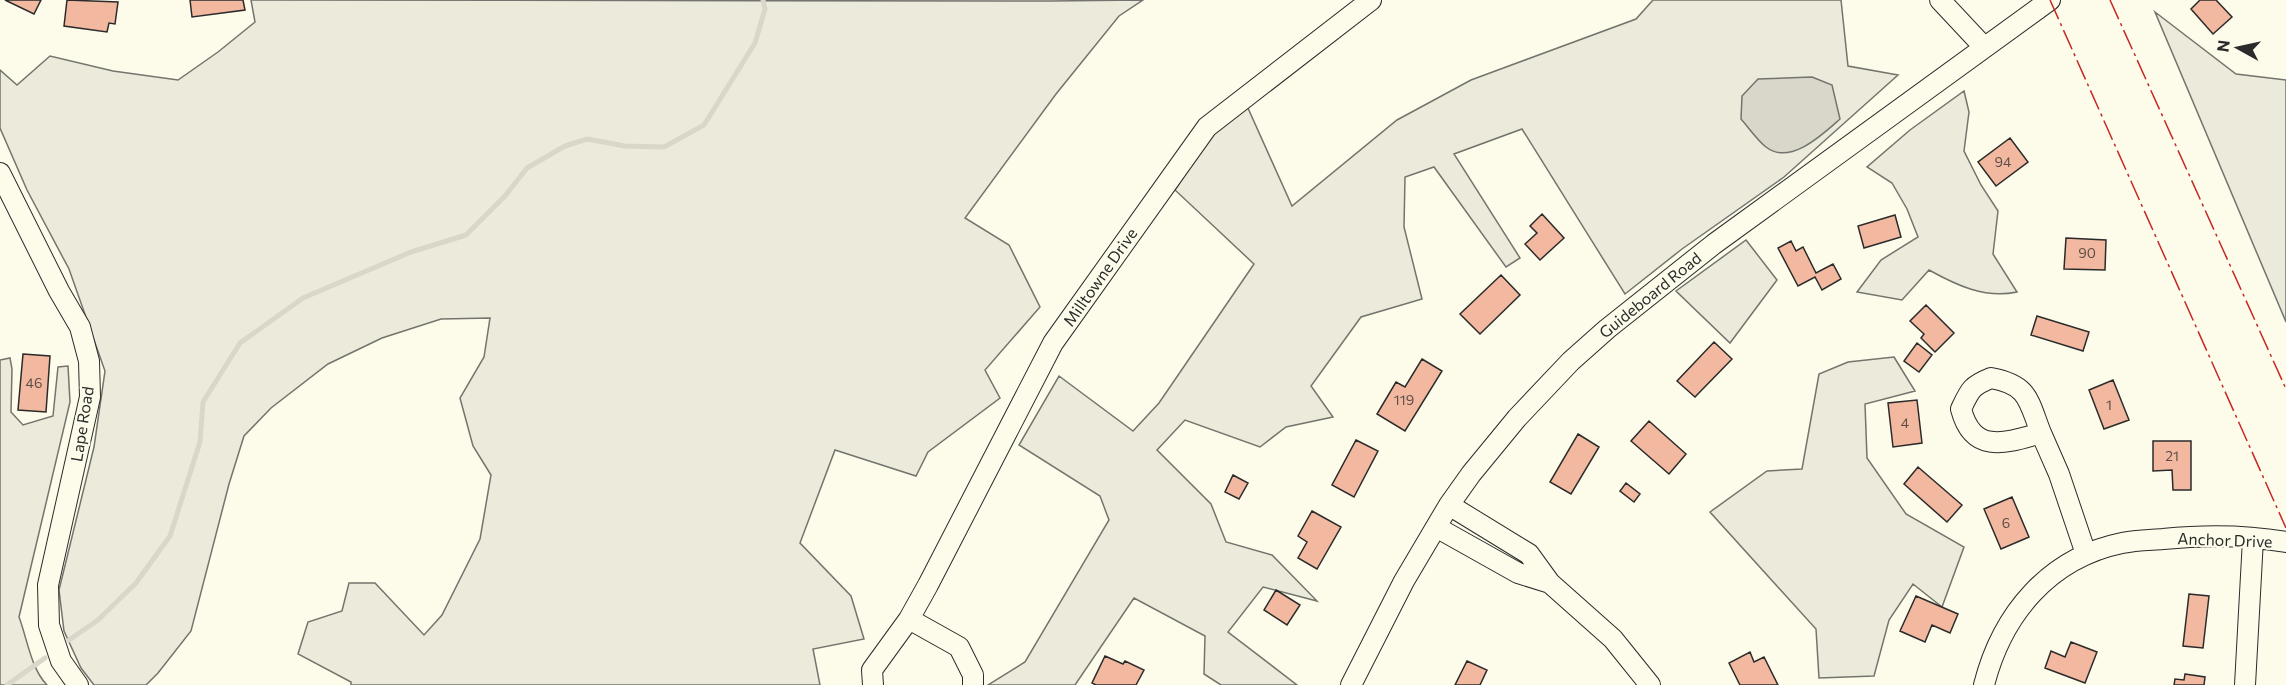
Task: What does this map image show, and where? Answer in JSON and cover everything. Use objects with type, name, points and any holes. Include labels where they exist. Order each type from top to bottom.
[{"type":"street","name":"Milltowne Drive","points":[[873,685],[872,670],[909,619],[928,585],[1053,343],[1206,126],[1371,0]]},
{"type":"street","points":[[1940,0],[1984,47]]},
{"type":"street","name":"Guideboard Road","points":[[1351,685],[1404,581],[1449,506],[1471,474],[1517,418],[1571,362],[1607,329],[1714,244],[2050,0]]},
{"type":"street","name":"Lape Road","points":[[0,173],[59,291],[80,327],[89,361],[90,397],[48,585],[49,625],[61,661],[78,685]]},
{"type":"street","points":[[2042,433],[2059,474],[2086,554]]},
{"type":"street","points":[[1449,506],[1529,554],[1551,583],[1613,639],[1650,685]]},
{"type":"street","points":[[1436,527],[1518,573],[1551,583]]},
{"type":"street","name":"Anchor Drive","points":[[1984,685],[2006,628],[2029,594],[2056,571],[2086,554],[2122,543],[2193,536],[2253,538],[2286,542]]},
{"type":"street","points":[[2245,685],[2253,538]]},
{"type":"street","points":[[909,619],[958,647],[974,675],[973,685]]},
{"type":"shaded area","points":[[251,0],[1143,0],[1119,16],[1056,94],[965,218],[1009,245],[1040,307],[985,370],[1000,398],[928,452],[916,476],[835,450],[800,543],[851,596],[864,639],[813,649],[820,685],[351,685],[351,682],[298,654],[308,622],[342,611],[349,583],[375,583],[424,635],[442,615],[480,539],[491,475],[473,446],[460,398],[484,357],[490,318],[441,319],[382,338],[328,364],[271,408],[244,436],[229,484],[191,631],[146,685],[94,685],[81,668],[64,631],[59,590],[94,447],[105,371],[69,269],[27,190],[0,128],[0,70],[17,85],[50,56],[113,71],[178,80],[255,22]]},
{"type":"shaded area","points":[[1653,0],[1841,0],[1848,66],[1898,75],[1784,177],[1682,249],[1625,294],[1522,129],[1454,154],[1520,258],[1506,267],[1434,167],[1405,177],[1404,227],[1422,299],[1361,317],[1311,386],[1333,417],[1286,427],[1260,447],[1185,420],[1157,450],[1211,504],[1226,542],[1272,555],[1317,601],[1263,587],[1228,632],[1297,685],[1221,685],[1204,674],[1205,636],[1134,598],[1075,685],[988,685],[1025,662],[1109,520],[1100,496],[1019,445],[1059,376],[1133,431],[1159,403],[1254,264],[1175,190],[1210,136],[1247,106],[1292,206],[1397,120],[1471,80],[1636,19]]},
{"type":"shaded area","points":[[2155,12],[2236,74],[2286,80],[2286,322]]},
{"type":"shaded area","points":[[1812,77],[1832,85],[1840,119],[1806,146],[1785,153],[1775,152],[1766,147],[1741,119],[1742,96],[1758,79]]},
{"type":"shaded area","points":[[1964,91],[1969,112],[1964,151],[1981,185],[1998,211],[1993,254],[2017,292],[1994,294],[1982,292],[1950,281],[1929,270],[1902,300],[1857,292],[1881,260],[1918,237],[1907,209],[1892,183],[1867,167],[1910,130]]},
{"type":"shaded area","points":[[1746,240],[1777,280],[1730,343],[1676,291]]},
{"type":"shaded area","points":[[1894,357],[1915,391],[1865,404],[1867,458],[1906,514],[1964,547],[1942,607],[1913,584],[1889,620],[1874,676],[1819,678],[1816,629],[1710,512],[1767,471],[1802,469],[1819,374],[1848,362]]},
{"type":"shaded area","points":[[10,358],[11,412],[23,425],[53,416],[58,367],[68,366],[70,402],[19,617],[33,662],[47,685],[0,685],[0,360]]},
{"type":"building","points":[[5,0],[41,0],[34,14]]},
{"type":"building","points":[[67,0],[118,2],[115,24],[109,23],[107,32],[64,26]]},
{"type":"building","points":[[190,0],[243,0],[245,10],[192,17]]},
{"type":"building","points":[[2200,0],[2216,0],[2232,17],[2213,34],[2191,9]]},
{"type":"building","points":[[2010,138],[2028,162],[1996,186],[1978,162]]},
{"type":"building","points":[[1542,214],[1564,238],[1540,260],[1525,244],[1537,233],[1530,226]]},
{"type":"building","points":[[1895,215],[1901,237],[1864,248],[1858,226]]},
{"type":"building","points":[[2066,238],[2106,240],[2105,270],[2064,269]]},
{"type":"building","points":[[1791,241],[1796,251],[1803,247],[1816,273],[1833,264],[1841,279],[1822,290],[1815,277],[1798,286],[1778,248]]},
{"type":"building","points":[[1501,275],[1520,295],[1480,334],[1460,314]]},
{"type":"building","points":[[1926,305],[1954,333],[1935,352],[1921,338],[1924,334],[1910,321]]},
{"type":"building","points":[[2037,316],[2089,332],[2083,351],[2031,335]]},
{"type":"building","points":[[1714,342],[1732,359],[1695,397],[1677,381]]},
{"type":"building","points":[[1917,343],[1932,355],[1919,372],[1904,361]]},
{"type":"building","points":[[23,354],[50,356],[46,412],[18,410]]},
{"type":"building","points":[[1422,359],[1442,371],[1405,431],[1377,414],[1396,382],[1405,387]]},
{"type":"building","points":[[2113,380],[2129,420],[2104,429],[2089,390]]},
{"type":"building","points":[[1917,400],[1922,443],[1893,447],[1888,403]]},
{"type":"building","points":[[1649,421],[1686,454],[1669,474],[1631,441]]},
{"type":"building","points":[[1578,434],[1599,447],[1571,494],[1550,482]]},
{"type":"building","points":[[1356,440],[1378,451],[1354,497],[1332,485]]},
{"type":"building","points":[[2153,441],[2191,441],[2191,490],[2173,490],[2172,470],[2153,471]]},
{"type":"building","points":[[1918,467],[1962,505],[1947,522],[1904,484]]},
{"type":"building","points":[[1233,475],[1248,483],[1239,499],[1225,492]]},
{"type":"building","points":[[1626,483],[1640,494],[1634,502],[1620,491]]},
{"type":"building","points":[[2012,497],[2029,537],[2001,549],[1984,509]]},
{"type":"building","points":[[1312,511],[1341,527],[1317,569],[1298,558],[1307,542],[1298,536]]},
{"type":"building","points":[[1276,590],[1300,605],[1287,625],[1264,610]]},
{"type":"building","points":[[2189,594],[2209,596],[2203,648],[2183,646]]},
{"type":"building","points":[[1916,596],[1958,614],[1950,633],[1932,625],[1925,642],[1900,631]]},
{"type":"building","points":[[2071,642],[2097,652],[2085,683],[2045,668],[2051,651],[2065,657]]},
{"type":"building","points":[[1750,652],[1754,662],[1764,657],[1778,685],[1740,685],[1729,663]]},
{"type":"building","points":[[1105,656],[1123,664],[1125,661],[1144,670],[1136,685],[1096,685],[1092,683]]},
{"type":"building","points":[[1467,661],[1487,670],[1480,685],[1455,685]]},
{"type":"building","points":[[2185,674],[2205,677],[2204,685],[2174,685],[2175,679],[2184,680]]},
{"type":"waterway","points":[[69,640],[98,620],[136,583],[170,536],[200,442],[203,402],[240,343],[303,298],[411,252],[466,235],[505,196],[527,168],[565,146],[587,139],[625,146],[664,147],[704,125],[755,43],[765,9],[763,0]]},
{"type":"waterway","points":[[7,685],[45,658]]},
{"type":"power","points":[[2050,0],[2286,528]]},
{"type":"power","points":[[2110,0],[2286,389]]}]
